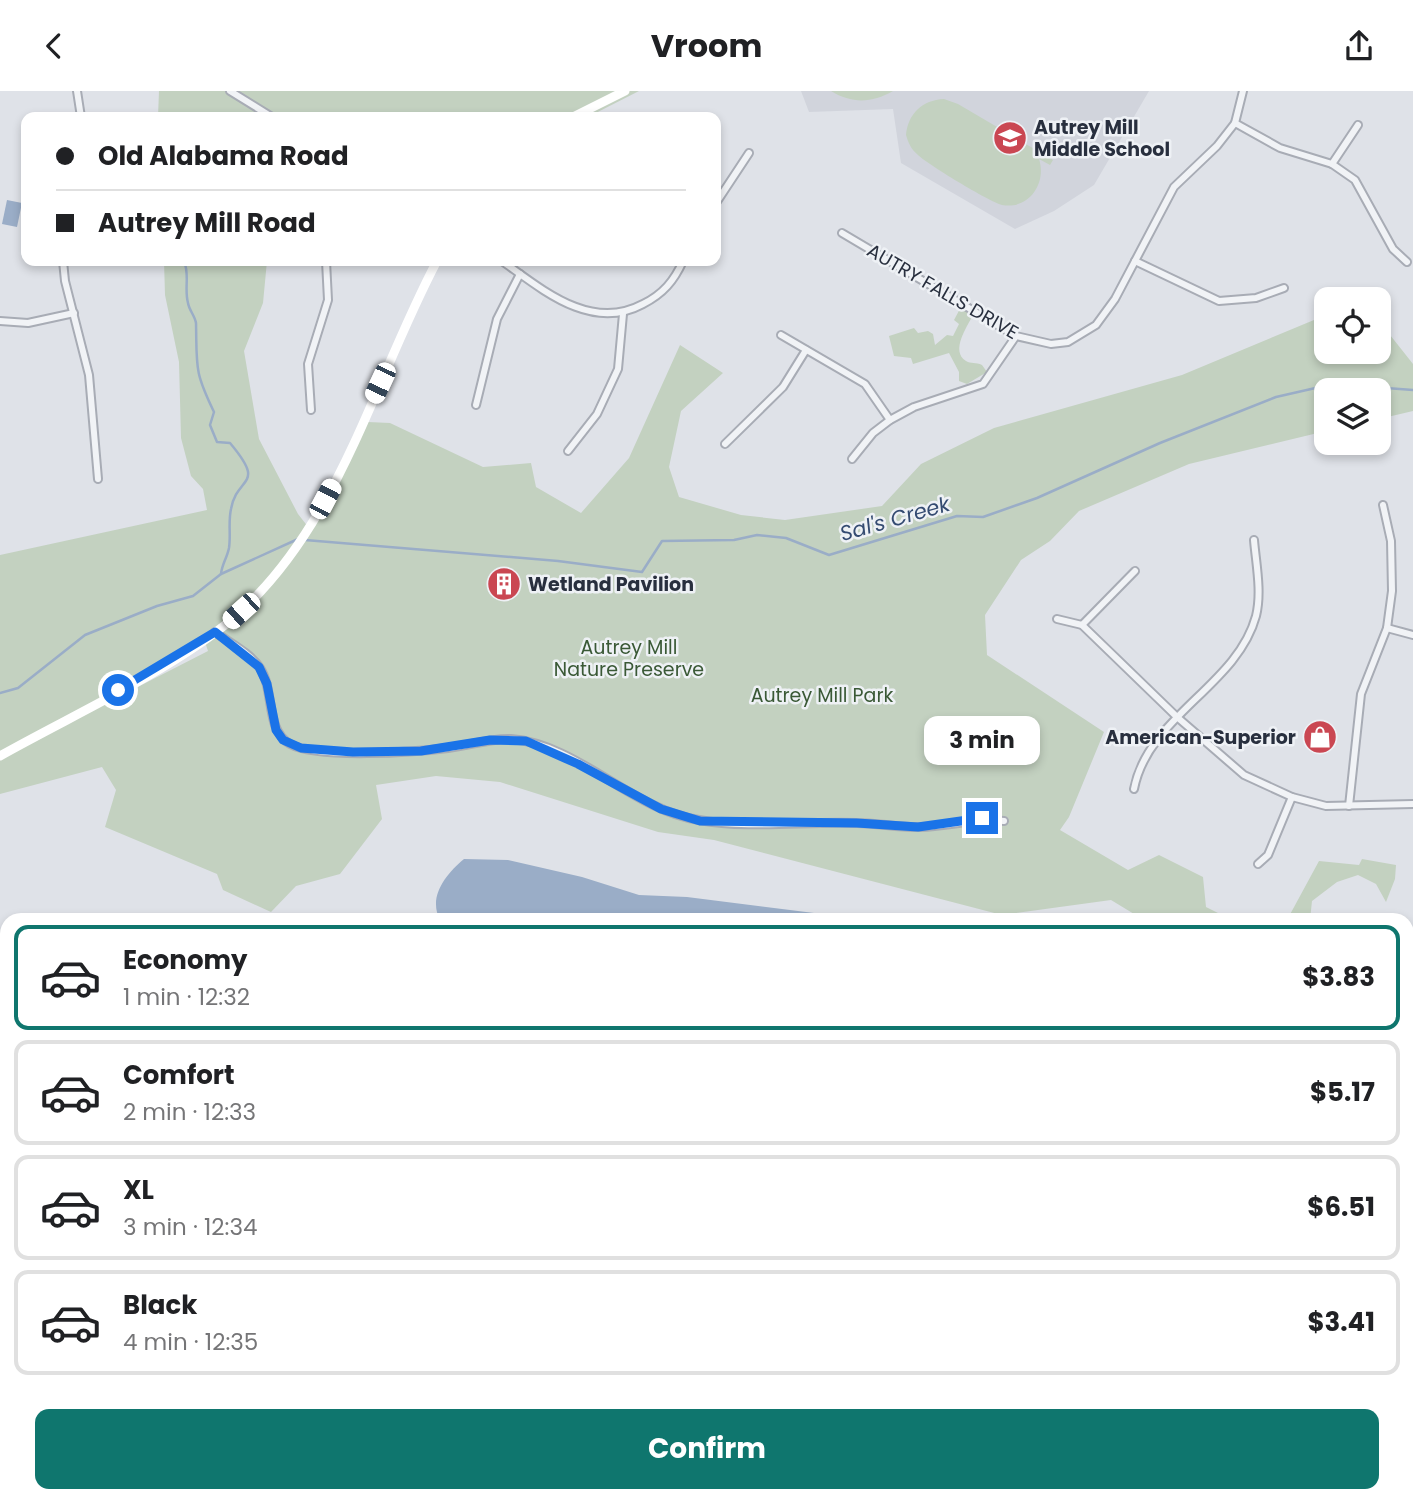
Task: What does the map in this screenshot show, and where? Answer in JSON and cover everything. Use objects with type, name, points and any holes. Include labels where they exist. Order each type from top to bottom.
[{"type":"main road","points":[[583,112],[625,91]]},
{"type":"main road","points":[[0,756],[166,664],[215,632],[269,582],[313,522],[435,266]]},
{"type":"street","points":[[77,91],[80,112]]},
{"type":"street","points":[[230,91],[264,112]]},
{"type":"street","name":"AUTRY FALLS DRIVE","points":[[842,233],[1016,336],[1051,344],[1077,338],[1096,325],[1115,299],[1174,187],[1217,146],[1235,123],[1243,91]]},
{"type":"street","points":[[1235,123],[1280,148],[1332,165],[1355,180],[1393,249],[1407,262]]},
{"type":"street","points":[[1332,165],[1358,125]]},
{"type":"street","points":[[721,195],[749,153]]},
{"type":"street","points":[[1135,261],[1219,301],[1256,298],[1284,288]]},
{"type":"street","points":[[64,266],[89,375],[99,479]]},
{"type":"street","points":[[311,410],[308,364],[328,300],[326,266]]},
{"type":"street","points":[[509,266],[576,309],[591,314],[623,314],[659,296],[680,266]]},
{"type":"street","points":[[476,405],[497,319],[520,274]]},
{"type":"street","points":[[0,321],[28,323],[74,313]]},
{"type":"street","points":[[568,451],[597,414],[618,369],[623,314]]},
{"type":"street","points":[[781,335],[865,384],[890,420]]},
{"type":"street","points":[[852,459],[873,433],[890,420],[914,407],[983,384],[1016,336]]},
{"type":"street","points":[[725,445],[783,387],[806,349]]},
{"type":"street","points":[[1349,806],[1361,694],[1387,628],[1392,591],[1391,541],[1383,505]]},
{"type":"street","points":[[1134,789],[1138,771],[1157,740],[1244,647],[1256,614],[1254,540]]},
{"type":"street","points":[[1082,625],[1135,571]]},
{"type":"street","points":[[1057,619],[1082,625],[1177,717],[1244,775],[1292,797],[1326,806],[1413,804]]},
{"type":"street","points":[[1387,628],[1413,635]]},
{"type":"street","points":[[215,632],[259,667],[267,684],[276,730],[283,740],[301,748],[353,752],[421,751],[490,740],[526,741],[578,764],[661,809],[700,821],[857,823],[918,827],[982,818],[1004,821]]},
{"type":"street","points":[[1258,864],[1268,855],[1292,797]]},
{"type":"shaded area","name":"Autrey Mill Middle School","points":[[801,91],[1149,91],[1094,185],[1054,211],[1015,229],[901,163],[893,109],[809,112]]},
{"type":"green space","points":[[159,91],[639,91],[598,112],[158,112]]},
{"type":"green space","points":[[831,91],[893,91],[870,100],[854,100]]},
{"type":"green space","points":[[944,99],[958,104],[1053,160],[1050,165],[1039,159],[1041,168],[1038,185],[1028,199],[1012,205],[1002,205],[944,173],[913,150],[906,135],[913,115],[923,105]]},
{"type":"green space","points":[[164,266],[267,266],[263,303],[244,351],[259,439],[298,514],[309,528],[368,422],[390,423],[483,467],[531,463],[536,487],[581,513],[629,458],[680,345],[723,373],[681,411],[669,467],[679,497],[741,515],[785,520],[882,506],[921,464],[994,428],[1182,375],[1314,320],[1314,364],[1391,364],[1391,336],[1413,364],[1413,411],[1391,416],[1391,378],[1314,378],[1314,434],[1189,464],[1079,511],[1050,541],[1021,560],[985,615],[987,655],[1104,732],[1069,817],[1060,830],[1128,870],[1159,855],[1203,877],[1206,907],[1218,913],[1132,913],[1111,900],[1017,913],[994,913],[714,840],[658,832],[500,782],[436,776],[376,785],[382,819],[340,874],[296,886],[271,912],[223,890],[217,874],[105,827],[116,790],[102,767],[0,794],[0,555],[207,510],[203,489],[191,476],[181,438],[179,362],[165,295]],"holes":[[[205,642],[208,651],[126,693]]]},
{"type":"green space","points":[[961,307],[973,315],[961,339],[961,357],[968,362],[982,365],[987,372],[967,384],[959,381],[959,372],[949,353],[913,364],[911,358],[894,356],[889,336],[914,328],[918,333],[928,331],[933,334],[935,345],[947,335],[953,336],[959,324],[954,320]]},
{"type":"green space","points":[[1362,859],[1396,865],[1395,879],[1386,902],[1376,884],[1358,875],[1337,882],[1312,901],[1311,913],[1291,913],[1319,861],[1359,865]]},
{"type":"water","points":[[7,200],[21,203],[17,227],[2,224]]},
{"type":"water","points":[[464,859],[508,860],[582,877],[639,895],[687,897],[814,913],[438,913],[437,895],[451,872]]},
{"type":"waterway","points":[[186,266],[187,297],[196,323],[198,369],[214,412],[210,425],[217,442],[230,443],[247,467],[248,474],[247,480],[234,498],[231,509],[229,548],[221,574]]},
{"type":"waterway","name":"Sal's Creek","points":[[305,540],[558,561],[642,572],[662,541],[734,540],[757,535],[786,538],[829,555],[957,516],[983,517],[1037,498],[1160,443],[1276,397],[1333,384],[1413,390]]},
{"type":"waterway","points":[[0,693],[18,688],[85,635],[157,606],[193,596],[221,574],[298,539]]},
{"type":"place","name":"Autrey Mill Middle School","points":[[1010,138]]},
{"type":"place","name":"Wetland Pavilion","points":[[504,584]]},
{"type":"place","name":"American-Superior","points":[[1320,737]]},
{"type":"route","points":[[118,690],[166,664],[215,632],[251,657],[259,667],[267,684],[276,730],[283,740],[301,748],[353,752],[421,751],[490,740],[526,741],[578,764],[661,809],[700,821],[857,823],[918,827],[982,818]]},
{"type":"park label","name":"Autrey Mill Nature Preserve","points":[[629,658]]},
{"type":"park label","name":"Autrey Mill Park","points":[[822,695]]}]
